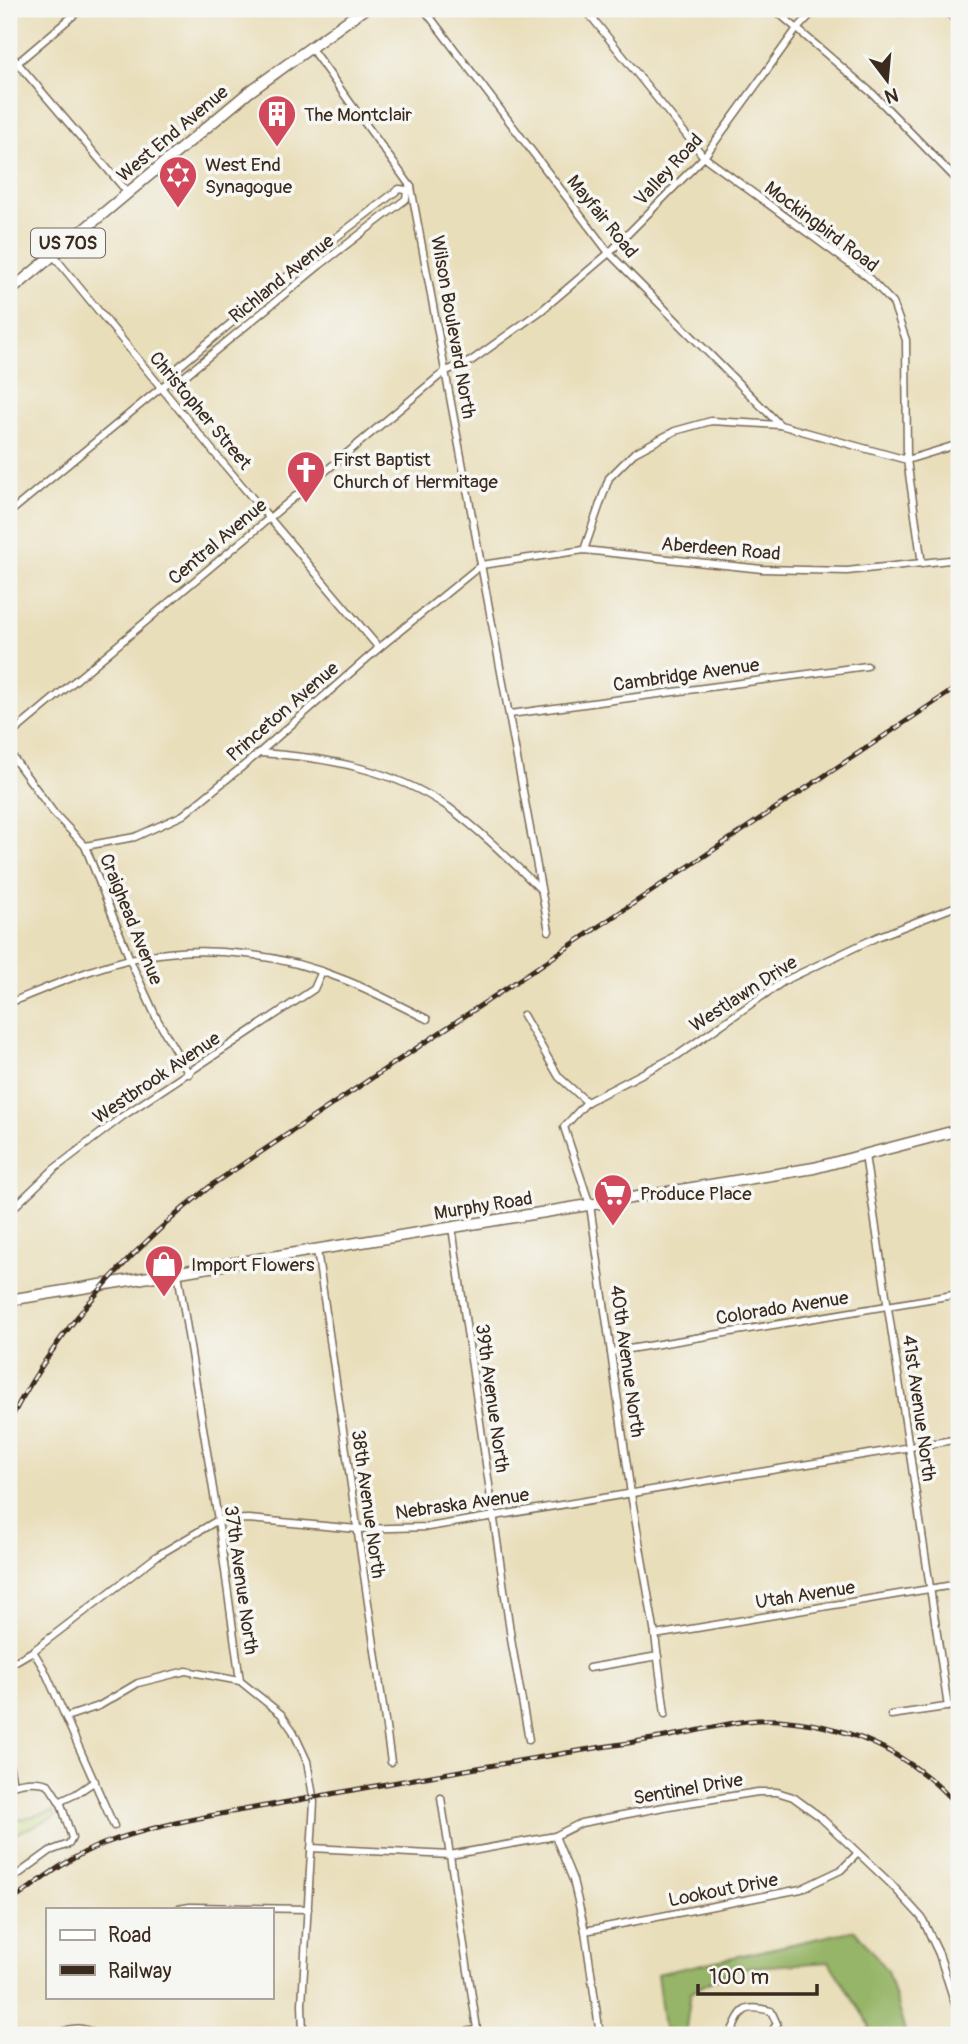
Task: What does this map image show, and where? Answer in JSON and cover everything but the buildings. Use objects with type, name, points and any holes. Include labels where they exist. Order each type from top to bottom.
[{"type":"main road","name":"West End Avenue","points":[[9,292],[249,92],[364,9]]},
{"type":"main road","name":"Murphy Road","points":[[9,1300],[814,1168],[959,1130]]},
{"type":"street","points":[[9,69],[81,9]]},
{"type":"street","name":"Mayfair Road","points":[[424,9],[609,253],[780,425]]},
{"type":"street","name":"Mockingbird Road","points":[[585,9],[704,157],[868,276],[893,303],[906,340],[906,460],[922,564]]},
{"type":"street","points":[[774,9],[873,94],[959,182]]},
{"type":"street","name":"Valley Road","points":[[446,372],[471,361],[522,325],[609,253],[704,157],[796,30],[816,9]]},
{"type":"street","points":[[946,9],[959,23]]},
{"type":"street","name":"Wilson Boulevard North","points":[[310,47],[409,189],[446,372],[549,931]]},
{"type":"street","points":[[9,53],[128,193]]},
{"type":"street","name":"Richland Avenue","points":[[399,189],[409,189],[406,199],[320,265],[175,384],[169,381],[169,375],[308,259],[399,189]]},
{"type":"street","name":"Christopher Street","points":[[53,255],[379,648]]},
{"type":"street","name":"Central Avenue","points":[[9,736],[446,372]]},
{"type":"street","name":"Richland Avenue","points":[[9,513],[169,381]]},
{"type":"street","points":[[584,550],[609,478],[634,453],[675,432],[711,421],[780,425],[906,460],[959,444]]},
{"type":"street","name":"Aberdeen Road","points":[[481,565],[584,550],[762,569],[847,571],[959,559]]},
{"type":"street","name":"Princeton Avenue","points":[[85,846],[135,837],[183,815],[481,565]]},
{"type":"street","name":"Cambridge Avenue","points":[[510,714],[867,666]]},
{"type":"street","name":"Craighead Avenue","points":[[9,752],[53,812],[85,846],[130,960],[157,1019],[189,1074]]},
{"type":"street","points":[[259,753],[345,763],[409,787],[445,806],[485,836],[542,890]]},
{"type":"street","name":"Westlawn Drive","points":[[587,1102],[678,1055],[784,981],[877,937],[959,905]]},
{"type":"street","points":[[9,1003],[130,960],[159,954],[205,951],[304,965],[345,980],[427,1019]]},
{"type":"street","name":"Westbrook Avenue","points":[[9,1212],[54,1169],[123,1116],[314,989],[322,971]]},
{"type":"street","points":[[523,1015],[559,1077],[587,1102]]},
{"type":"street","name":"40th Avenue North","points":[[587,1102],[564,1127],[590,1205],[631,1494],[658,1656]]},
{"type":"street","name":"41st Avenue North","points":[[865,1155],[948,1707]]},
{"type":"street","name":"39th Avenue North","points":[[452,1227],[512,1645],[529,1740]]},
{"type":"street","name":"38th Avenue North","points":[[317,1250],[391,1762]]},
{"type":"street","name":"37th Avenue North","points":[[178,1272],[218,1520],[240,1681],[281,1714],[293,1731],[307,1761],[314,1802],[302,2004],[303,2035]]},
{"type":"street","name":"Colorado Avenue","points":[[611,1352],[959,1294]]},
{"type":"street","name":"Nebraska Avenue","points":[[9,1665],[33,1650],[157,1556],[218,1520],[250,1519],[357,1529],[428,1527],[959,1439]]},
{"type":"street","name":"Utah Avenue","points":[[655,1635],[959,1584]]},
{"type":"street","points":[[33,1650],[114,1826]]},
{"type":"street","points":[[589,1668],[658,1656],[665,1714]]},
{"type":"street","points":[[66,1717],[99,1706],[138,1683],[167,1675],[196,1672],[240,1681]]},
{"type":"street","points":[[891,1715],[959,1705]]},
{"type":"street","points":[[9,1763],[11,1785],[41,1782],[48,1784],[59,1802],[72,1838],[69,1844],[50,1851],[9,1881]]},
{"type":"street","points":[[59,1802],[95,1781]]},
{"type":"street","name":"Sentinel Drive","points":[[311,1848],[450,1855],[555,1836],[581,1823],[669,1806],[758,1792],[777,1792],[793,1797],[807,1807],[891,1884],[922,1918],[939,1954],[959,2017]]},
{"type":"street","points":[[441,1798],[477,2033],[444,2035]]},
{"type":"street","points":[[555,1836],[573,1880],[585,1931],[600,2035]]},
{"type":"street","name":"Lookout Drive","points":[[585,1931],[801,1889],[841,1870],[857,1854]]},
{"type":"street","points":[[184,1908],[249,1908]]},
{"type":"street","points":[[273,1908],[308,1909]]},
{"type":"street","points":[[730,2035],[741,2011],[750,2007],[771,2011],[777,2024],[769,2035]]},
{"type":"street","points":[[54,2035],[65,2029],[76,2028],[88,2029],[96,2035]]},
{"type":"green space","points":[[53,1811],[56,1816],[17,1833],[9,1840],[9,1822]]},
{"type":"green space","points":[[855,1930],[887,1971],[906,2035],[870,2035],[869,2024],[829,1962],[737,1968],[691,1992],[685,2035],[665,2035],[657,1974]]},
{"type":"railway","points":[[9,1422],[50,1354],[98,1292],[124,1263],[213,1184],[959,686]]},
{"type":"railway","points":[[9,1903],[78,1856],[103,1844],[152,1829],[228,1813],[745,1721],[774,1720],[814,1724],[861,1738],[883,1748],[924,1774],[959,1808]]},
{"type":"place","name":"The Montclair","points":[[277,148]]},
{"type":"place","name":"West End Synagogue","points":[[178,209]]},
{"type":"place","name":"First Baptist Church of Hermitage","points":[[306,504]]},
{"type":"place","name":"Produce Place","points":[[613,1227]]},
{"type":"place","name":"Import Flowers","points":[[164,1298]]}]
